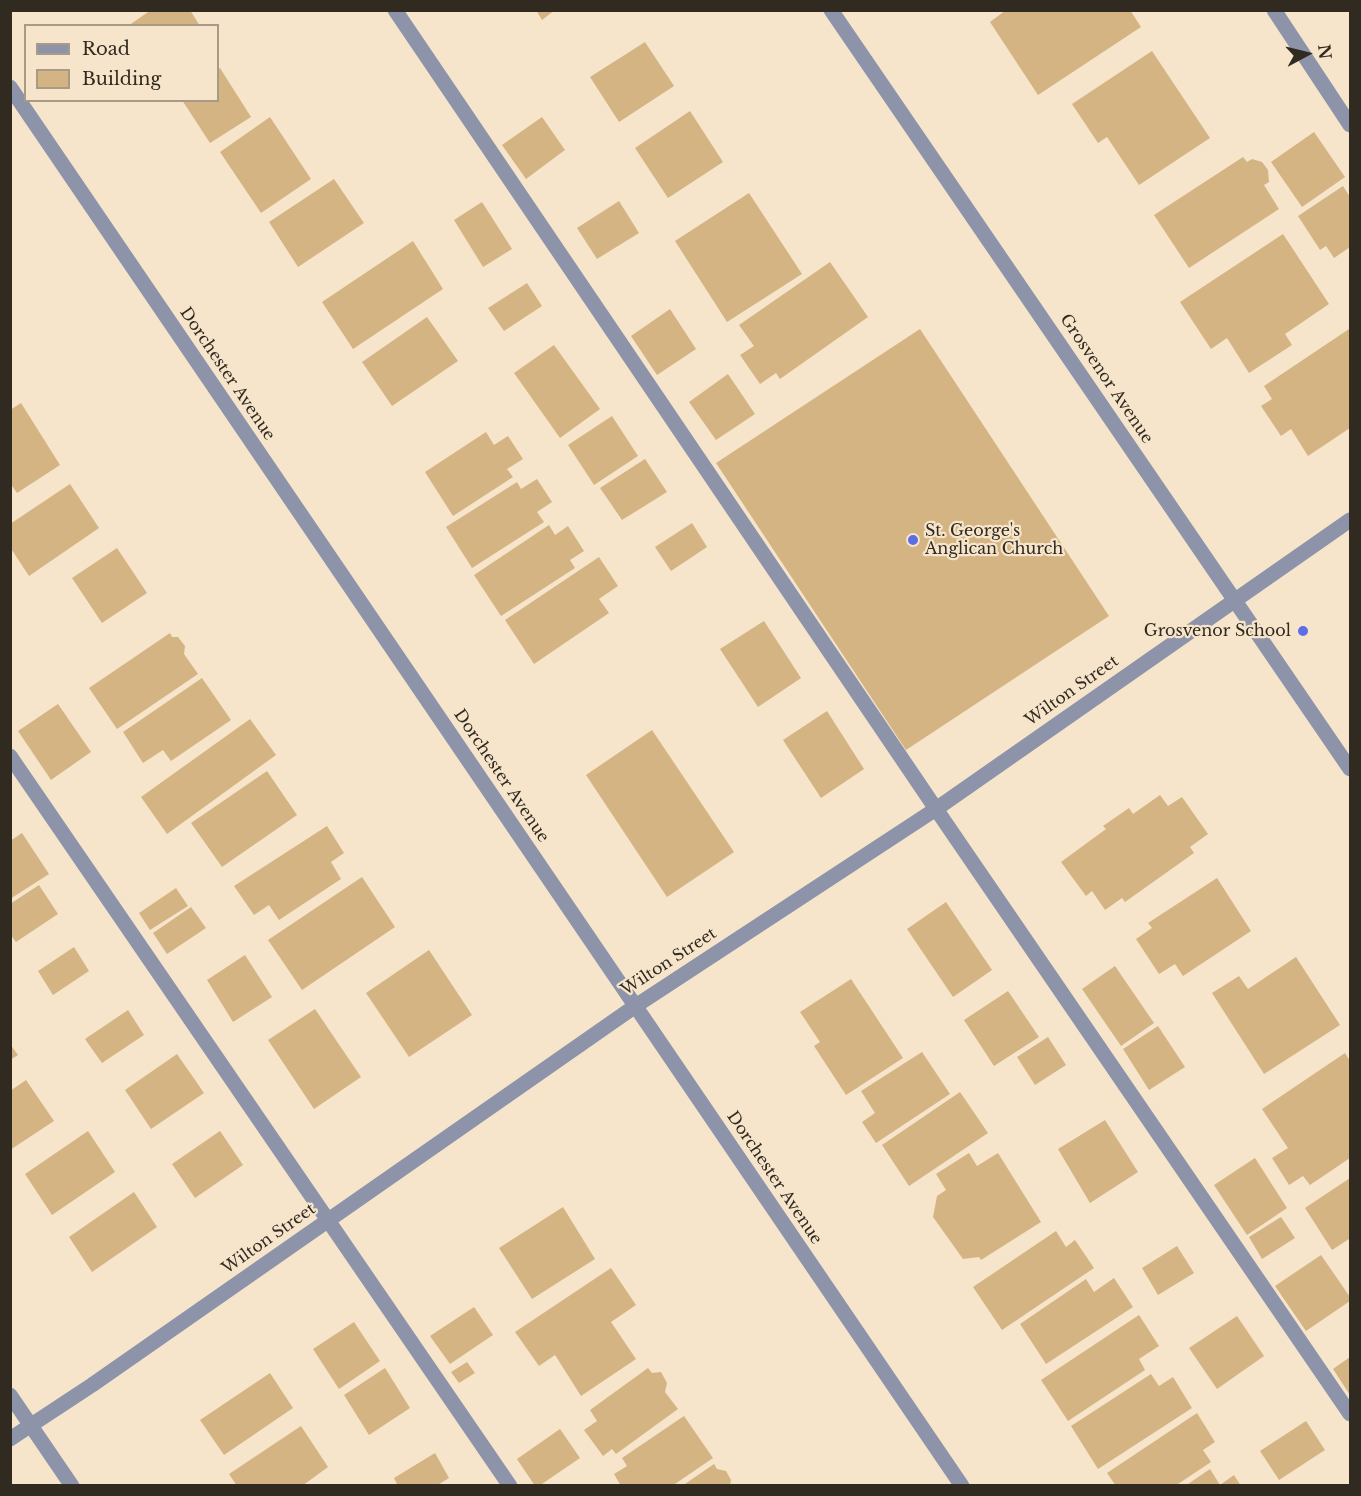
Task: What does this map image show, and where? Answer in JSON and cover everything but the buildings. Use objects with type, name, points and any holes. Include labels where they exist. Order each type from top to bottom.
[{"type":"street","points":[[395,10],[936,809],[1350,1414]]},
{"type":"street","name":"Grosvenor Avenue","points":[[831,10],[1350,769]]},
{"type":"street","points":[[1274,10],[1350,125]]},
{"type":"street","name":"Dorchester Avenue","points":[[10,87],[634,1007],[962,1485]]},
{"type":"street","name":"Wilton Street","points":[[10,1439],[92,1385],[634,1007],[936,809],[1350,520]]},
{"type":"street","points":[[10,756],[510,1485]]},
{"type":"street","points":[[10,1395],[72,1485]]},
{"type":"place","name":"St. George's Anglican Church","points":[[913,540]]},
{"type":"place","name":"Grosvenor School","points":[[1303,631]]}]
